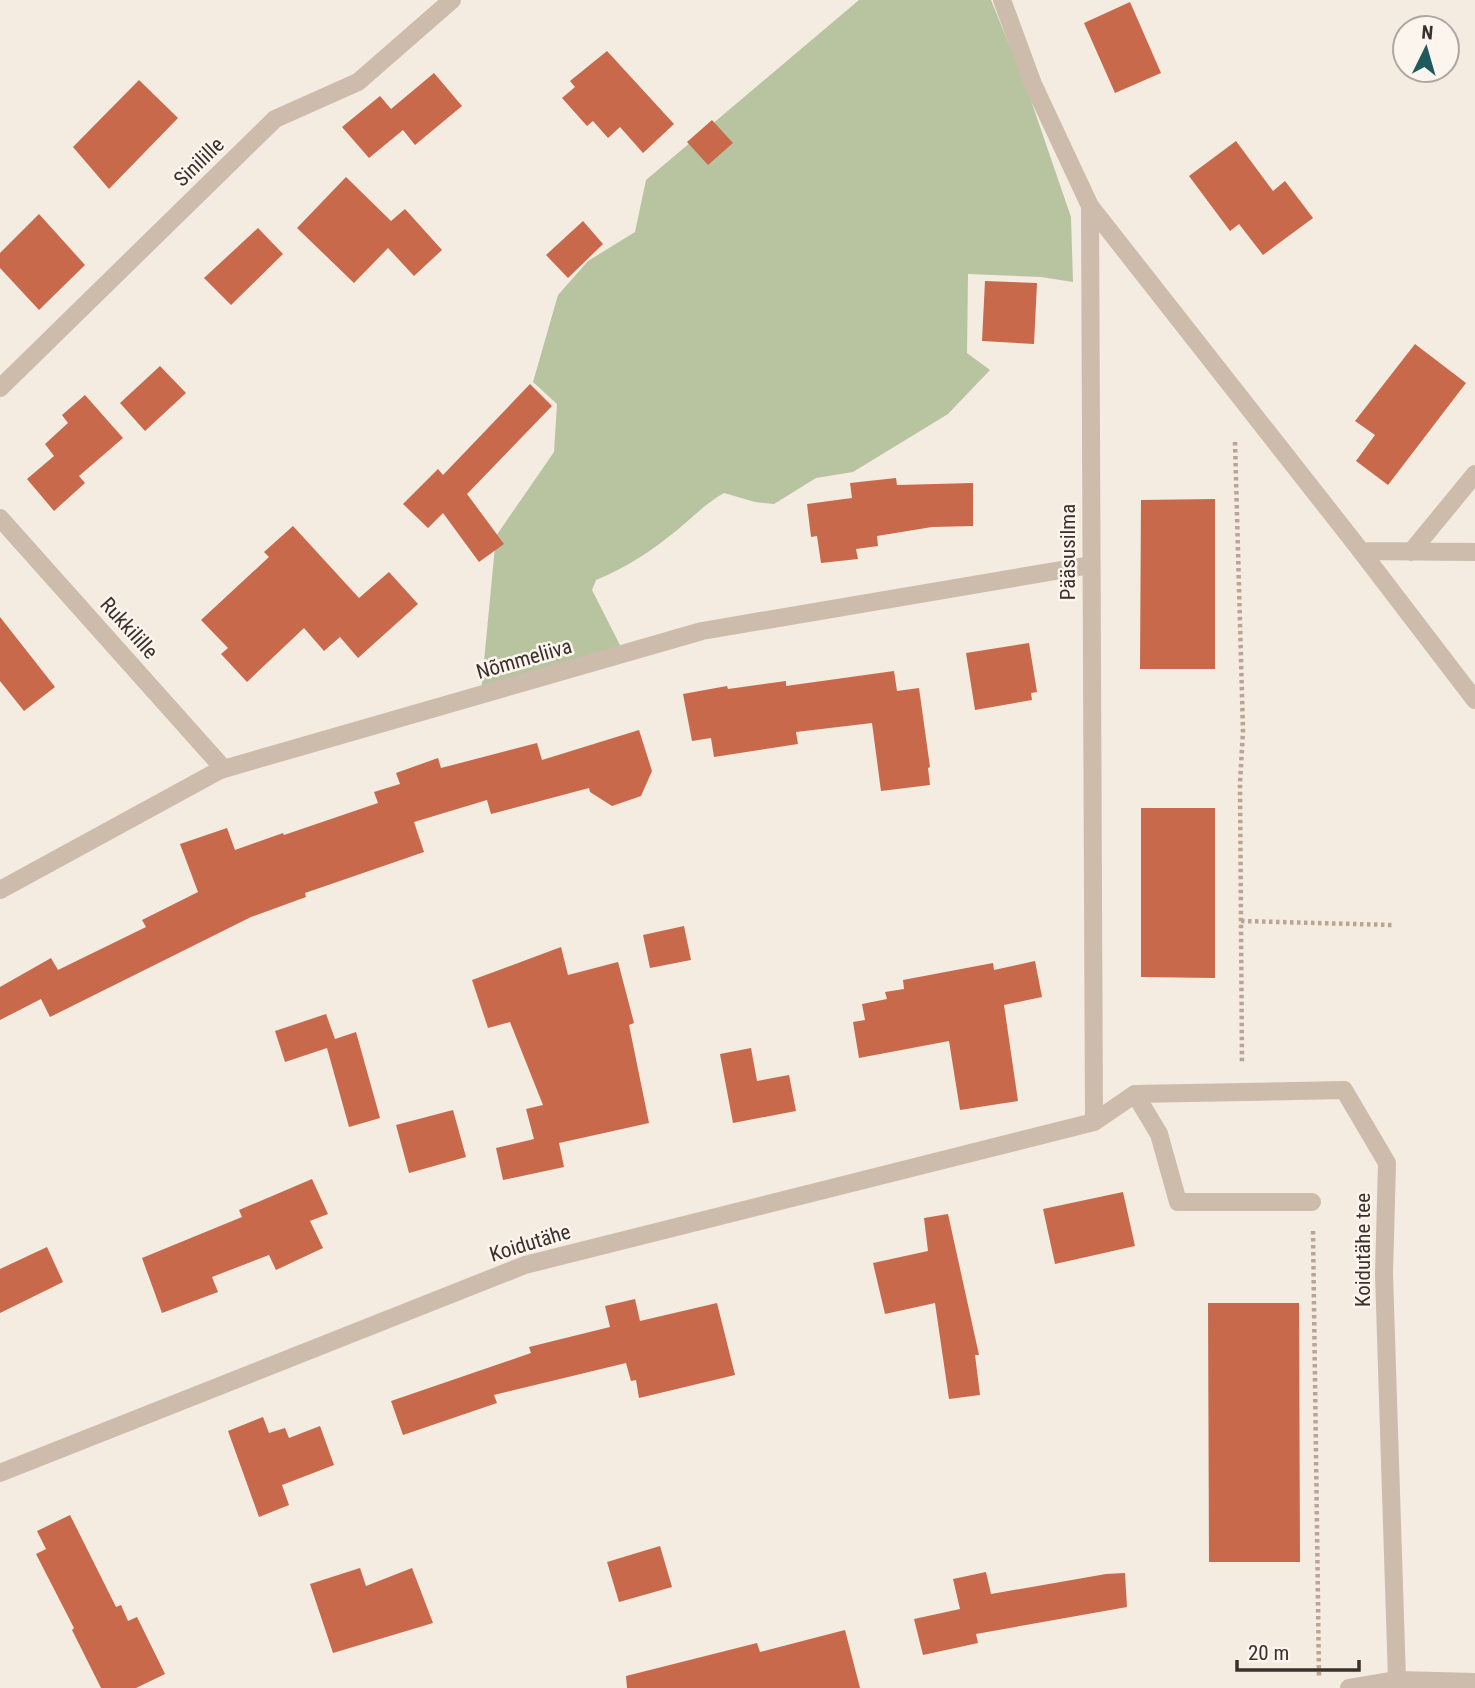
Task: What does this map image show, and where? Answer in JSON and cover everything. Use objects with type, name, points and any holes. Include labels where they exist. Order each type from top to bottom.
[{"type":"street","name":"Sinilille","points":[[0,388],[275,119],[358,82],[452,0]]},
{"type":"street","name":"Pääsusilma","points":[[1002,0],[1033,84],[1090,206],[1094,1122]]},
{"type":"street","points":[[1090,206],[1475,700]]},
{"type":"street","points":[[1411,552],[1475,474]]},
{"type":"street","name":"Rukkilille","points":[[0,518],[224,769]]},
{"type":"street","points":[[1361,551],[1475,552]]},
{"type":"street","name":"Nõmmeliiva","points":[[0,890],[224,769],[702,631],[1091,565]]},
{"type":"street","name":"Koidutähe tee","points":[[1135,1094],[1344,1090],[1387,1163],[1384,1274],[1397,1680]]},
{"type":"street","points":[[1094,1122],[1135,1094],[1160,1134],[1178,1202],[1312,1202]]},
{"type":"street","name":"Koidutähe","points":[[0,1473],[525,1265],[1094,1122]]},
{"type":"street","points":[[1349,1688],[1397,1680],[1475,1682]]},
{"type":"path","points":[[1235,436],[1242,731],[1242,1092]]},
{"type":"path","points":[[1241,921],[1392,925]]},
{"type":"path","points":[[1312,1202],[1320,1688]]},
{"type":"green space","points":[[859,0],[991,0],[1026,86],[1071,217],[1073,282],[1041,277],[968,274],[967,353],[990,370],[948,414],[853,472],[816,478],[774,504],[755,502],[724,493],[648,552],[596,580],[592,590],[626,657],[481,693],[496,536],[554,452],[557,404],[533,382],[558,295],[588,261],[635,232],[646,180]]},
{"type":"building","points":[[1130,2],[1161,73],[1115,93],[1084,23]]},
{"type":"building","points":[[607,51],[674,124],[643,153],[620,127],[608,138],[593,121],[587,126],[562,98],[575,87],[570,81]]},
{"type":"building","points":[[434,73],[462,106],[415,145],[403,130],[369,158],[342,127],[380,96],[391,109]]},
{"type":"building","points":[[139,80],[178,118],[109,189],[73,147]]},
{"type":"building","points":[[712,120],[733,143],[708,165],[687,142]]},
{"type":"building","points":[[1236,141],[1273,191],[1285,181],[1313,218],[1263,255],[1239,224],[1230,231],[1189,176]]},
{"type":"building","points":[[346,177],[391,221],[405,209],[442,250],[414,276],[388,248],[354,283],[297,228]]},
{"type":"building","points":[[39,214],[85,265],[39,310],[0,268],[0,253]]},
{"type":"building","points":[[583,221],[603,244],[568,278],[546,255]]},
{"type":"building","points":[[258,228],[283,254],[231,305],[204,278]]},
{"type":"building","points":[[985,281],[1037,283],[1034,344],[982,341]]},
{"type":"building","points":[[1415,344],[1466,383],[1388,485],[1356,461],[1375,435],[1355,421]]},
{"type":"building","points":[[160,366],[186,393],[145,431],[120,403]]},
{"type":"building","points":[[530,384],[552,406],[467,494],[504,544],[479,562],[443,513],[428,528],[403,504],[438,469],[443,475]]},
{"type":"building","points":[[85,395],[123,438],[79,476],[85,483],[54,511],[27,479],[54,456],[45,444],[68,423],[62,415]]},
{"type":"building","points":[[896,478],[897,485],[973,483],[973,526],[932,527],[877,536],[878,546],[856,549],[858,559],[821,563],[817,536],[811,537],[807,504],[852,498],[850,483]]},
{"type":"building","points":[[1215,499],[1215,669],[1140,669],[1141,500]]},
{"type":"building","points":[[293,526],[359,598],[389,572],[418,604],[358,658],[340,637],[324,651],[304,628],[247,682],[221,654],[228,648],[201,620],[269,557],[264,552]]},
{"type":"building","points":[[0,617],[55,687],[24,711],[0,681]]},
{"type":"building","points":[[1029,643],[1037,692],[1031,693],[1032,700],[975,710],[966,653]]},
{"type":"building","points":[[894,671],[897,691],[919,688],[930,785],[881,791],[872,723],[796,732],[798,744],[714,757],[711,738],[692,741],[683,694],[727,686],[728,689],[786,681],[786,686]]},
{"type":"building","points":[[639,730],[652,771],[641,796],[612,806],[590,792],[589,788],[491,814],[487,800],[414,822],[424,852],[305,893],[306,897],[251,917],[50,1017],[41,999],[0,1020],[0,987],[51,958],[58,970],[146,927],[142,920],[198,892],[180,844],[227,828],[235,850],[283,833],[284,835],[378,803],[374,792],[400,784],[396,773],[438,758],[441,768],[537,743],[542,760]]},
{"type":"building","points":[[1141,808],[1215,808],[1215,978],[1141,977]]},
{"type":"building","points":[[684,926],[691,960],[650,968],[643,935]]},
{"type":"building","points":[[561,947],[568,975],[618,962],[634,1023],[629,1025],[649,1123],[559,1143],[564,1167],[503,1180],[496,1148],[534,1139],[526,1109],[543,1105],[510,1022],[488,1028],[472,980]]},
{"type":"building","points":[[1035,961],[1042,997],[1004,1005],[1018,1101],[960,1110],[949,1041],[859,1058],[853,1022],[865,1020],[862,1004],[887,999],[885,992],[904,989],[903,980],[993,963],[994,970]]},
{"type":"building","points":[[326,1014],[335,1039],[356,1032],[380,1118],[349,1127],[327,1048],[285,1062],[275,1031]]},
{"type":"building","points":[[751,1048],[757,1081],[789,1075],[796,1111],[733,1123],[720,1054]]},
{"type":"building","points":[[453,1110],[466,1157],[409,1173],[396,1125]]},
{"type":"building","points":[[312,1179],[328,1214],[310,1221],[323,1248],[276,1270],[269,1255],[212,1277],[218,1292],[162,1313],[142,1258],[242,1217],[239,1210]]},
{"type":"building","points":[[1123,1192],[1135,1246],[1055,1264],[1043,1209]]},
{"type":"building","points":[[948,1214],[979,1355],[975,1355],[980,1395],[949,1399],[935,1303],[885,1314],[873,1263],[928,1251],[924,1218]]},
{"type":"building","points":[[47,1247],[63,1282],[0,1313],[0,1269]]},
{"type":"building","points":[[635,1299],[640,1321],[717,1303],[735,1375],[639,1398],[636,1380],[631,1381],[626,1363],[494,1395],[497,1403],[403,1435],[391,1401],[531,1353],[529,1347],[610,1327],[605,1306]]},
{"type":"building","points":[[1208,1303],[1299,1303],[1300,1562],[1209,1562]]},
{"type":"building","points":[[263,1417],[269,1433],[285,1428],[289,1438],[320,1426],[334,1465],[282,1485],[289,1505],[259,1517],[228,1431]]},
{"type":"building","points":[[70,1515],[116,1607],[121,1605],[128,1621],[137,1617],[165,1674],[136,1688],[101,1688],[36,1554],[46,1549],[37,1531]]},
{"type":"building","points":[[660,1546],[672,1587],[619,1602],[607,1562]]},
{"type":"building","points":[[360,1568],[366,1586],[412,1568],[433,1623],[333,1653],[310,1584]]},
{"type":"building","points":[[986,1572],[991,1594],[1125,1573],[1127,1607],[976,1634],[978,1643],[923,1655],[914,1619],[960,1609],[953,1579]]},
{"type":"building","points":[[845,1630],[860,1688],[627,1688],[626,1676],[757,1643],[760,1652]]}]
